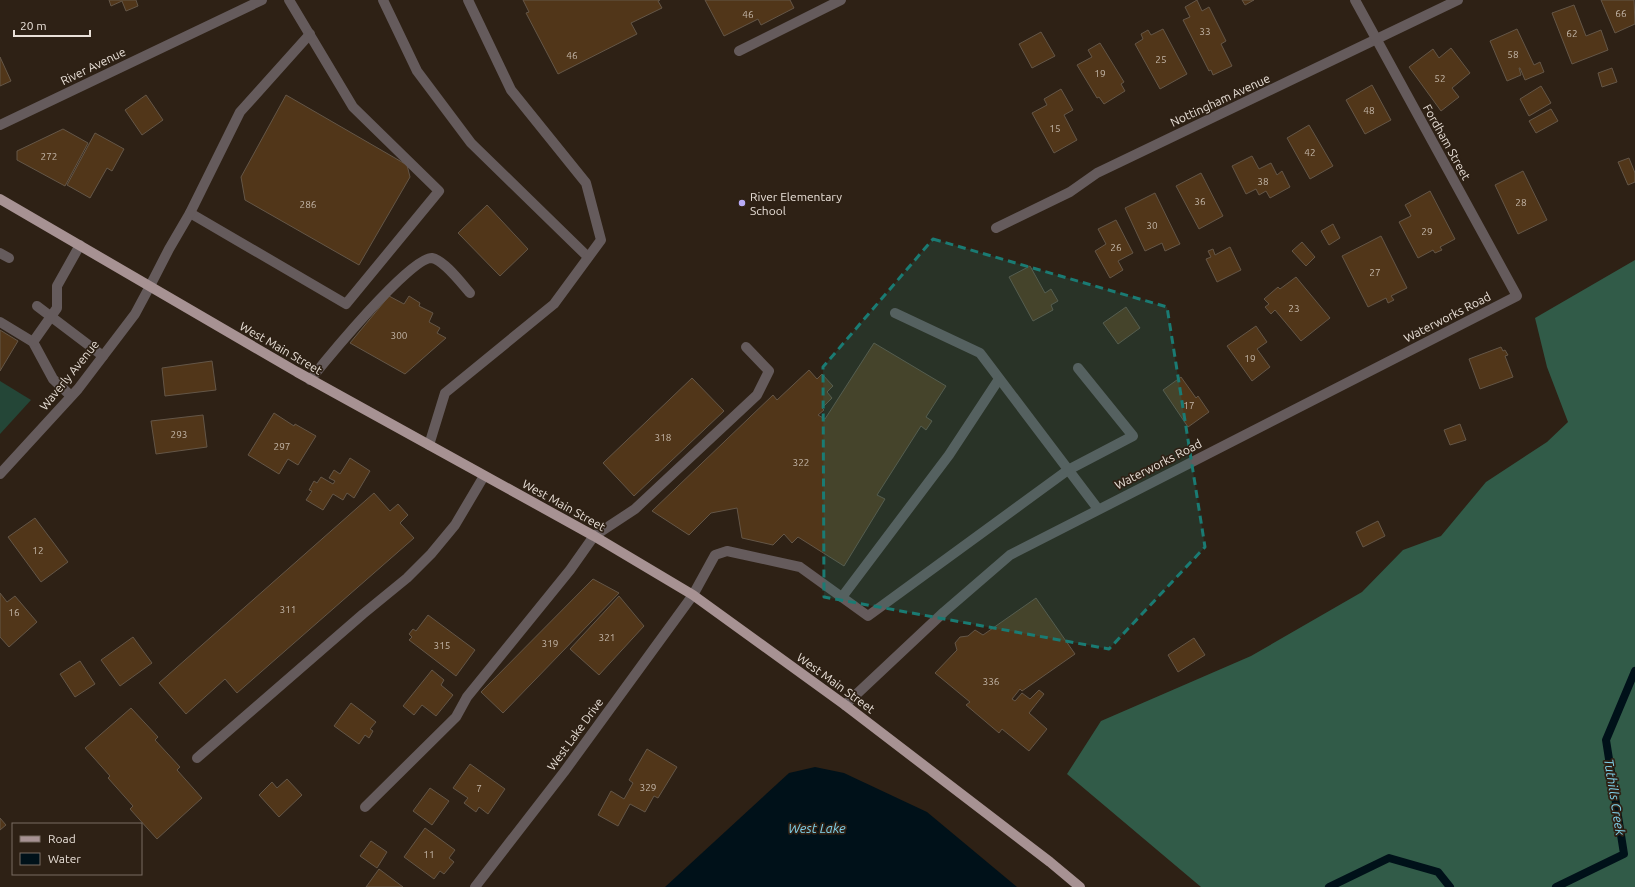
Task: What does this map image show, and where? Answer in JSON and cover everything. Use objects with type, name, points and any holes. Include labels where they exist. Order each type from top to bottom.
[{"type":"main road","name":"West Main Street","points":[[1,201],[80,245],[310,380],[594,536],[692,595],[845,705],[1050,862],[1080,887]]},
{"type":"street","name":"River Avenue","points":[[0,125],[262,0]]},
{"type":"street","points":[[190,212],[346,304],[439,191],[353,107],[289,0]]},
{"type":"street","points":[[383,0],[417,71],[471,143],[588,257]]},
{"type":"street","points":[[429,445],[445,393],[554,304],[600,240],[586,183],[511,90],[468,0]]},
{"type":"street","points":[[739,51],[840,0]]},
{"type":"street","name":"Fordham Street","points":[[1355,0],[1517,296]]},
{"type":"street","name":"Nottingham Avenue","points":[[996,228],[1070,192],[1097,173],[1458,0]]},
{"type":"street","name":"Waverly Avenue","points":[[0,474],[71,396],[135,314],[190,212],[240,112],[310,34]]},
{"type":"street","points":[[33,342],[57,308],[54,284],[80,245]]},
{"type":"street","points":[[0,253],[9,258]]},
{"type":"street","points":[[310,380],[352,328],[413,268],[426,259],[433,258],[441,261],[470,293]]},
{"type":"street","name":"Waterworks Road","points":[[845,705],[944,612],[1010,555],[1517,296]]},
{"type":"street","points":[[37,306],[103,356]]},
{"type":"street","points":[[895,313],[980,353],[1098,509]]},
{"type":"street","points":[[0,322],[33,342],[54,379],[71,396]]},
{"type":"street","points":[[365,806],[456,717],[467,697],[570,570],[594,536],[635,509],[757,395],[769,371],[746,347]]},
{"type":"street","points":[[1068,470],[1133,436],[1078,368]]},
{"type":"street","points":[[842,597],[949,455],[999,379]]},
{"type":"street","name":"West Lake Drive","points":[[476,887],[564,772],[692,595],[716,555],[727,551],[800,567],[868,616],[1068,470]]},
{"type":"street","points":[[197,758],[363,614],[407,578],[431,554],[455,525],[484,476]]},
{"type":"highlighted area","points":[[933,239],[1167,307],[1205,547],[1109,649],[824,597],[823,367]]},
{"type":"green space","points":[[1635,260],[1635,887],[1201,887],[1067,774],[1101,721],[1251,656],[1362,592],[1403,550],[1441,536],[1486,482],[1547,442],[1568,422],[1547,367],[1535,318]]},
{"type":"green space","points":[[0,381],[31,400],[0,434]]},
{"type":"water","name":"West Lake","points":[[815,767],[844,773],[927,812],[1017,887],[665,887],[789,773]]},
{"type":"building","points":[[109,0],[136,0],[138,6],[126,11],[122,1],[111,6]]},
{"type":"building","points":[[523,0],[660,0],[658,1],[662,8],[631,23],[637,34],[558,74],[526,13],[529,12]]},
{"type":"building","points":[[705,0],[790,0],[794,8],[761,25],[758,19],[724,36]]},
{"type":"building","points":[[1197,0],[1202,11],[1209,7],[1226,41],[1221,44],[1232,66],[1213,75],[1211,70],[1209,71],[1183,20],[1190,17],[1185,7]]},
{"type":"building","points":[[1242,0],[1254,0],[1245,5]]},
{"type":"building","points":[[1601,0],[1634,0],[1635,24],[1615,33]]},
{"type":"building","points":[[1574,5],[1586,36],[1601,30],[1608,50],[1572,64],[1552,13]]},
{"type":"building","points":[[1163,29],[1187,74],[1160,89],[1135,44],[1143,39],[1141,34],[1148,30],[1151,35]]},
{"type":"building","points":[[1517,29],[1534,65],[1540,62],[1544,72],[1525,80],[1519,68],[1521,75],[1507,81],[1490,41]]},
{"type":"building","points":[[1041,32],[1055,56],[1032,68],[1019,44]]},
{"type":"building","points":[[1100,43],[1124,82],[1121,84],[1125,91],[1104,104],[1099,97],[1097,98],[1077,65],[1092,57],[1088,50]]},
{"type":"building","points":[[1451,48],[1470,73],[1452,88],[1459,97],[1441,111],[1409,67],[1433,49],[1439,58]]},
{"type":"building","points":[[0,57],[11,81],[0,86]]},
{"type":"building","points":[[1612,68],[1617,82],[1602,87],[1598,73]]},
{"type":"building","points":[[1372,85],[1391,120],[1365,134],[1346,100]]},
{"type":"building","points":[[1541,86],[1551,103],[1529,116],[1520,99]]},
{"type":"building","points":[[1061,89],[1073,110],[1064,115],[1077,140],[1054,153],[1032,113],[1047,105],[1044,99]]},
{"type":"building","points":[[146,95],[163,120],[142,135],[125,110]]},
{"type":"building","points":[[286,95],[407,165],[410,177],[359,265],[245,200],[241,177]]},
{"type":"building","points":[[1551,109],[1558,121],[1536,133],[1529,121]]},
{"type":"building","points":[[1309,125],[1333,166],[1310,179],[1287,138]]},
{"type":"building","points":[[63,129],[88,143],[65,186],[17,160],[17,151]]},
{"type":"building","points":[[95,133],[124,149],[112,171],[107,168],[90,198],[67,185]]},
{"type":"building","points":[[1252,156],[1259,169],[1271,163],[1277,175],[1282,171],[1290,187],[1270,198],[1266,191],[1259,195],[1256,189],[1246,194],[1232,166]]},
{"type":"building","points":[[1629,158],[1635,173],[1635,182],[1628,185],[1618,162]]},
{"type":"building","points":[[1523,171],[1547,220],[1518,234],[1495,185]]},
{"type":"building","points":[[1201,173],[1223,216],[1199,229],[1176,186]]},
{"type":"building","points":[[1430,191],[1455,239],[1440,247],[1442,250],[1435,253],[1433,250],[1418,258],[1399,222],[1411,216],[1405,205]]},
{"type":"building","points":[[1155,193],[1180,244],[1165,251],[1162,243],[1145,251],[1125,208]]},
{"type":"building","points":[[487,205],[528,249],[500,276],[458,233]]},
{"type":"building","points":[[1116,220],[1133,253],[1118,261],[1123,270],[1110,278],[1095,251],[1106,244],[1098,229]]},
{"type":"building","points":[[1333,224],[1340,238],[1329,245],[1321,231]]},
{"type":"building","points":[[1381,236],[1407,288],[1391,296],[1394,300],[1388,303],[1386,298],[1368,307],[1342,256]]},
{"type":"building","points":[[1302,242],[1315,257],[1306,266],[1292,251]]},
{"type":"building","points":[[1230,247],[1241,270],[1217,282],[1206,259],[1211,257],[1208,251],[1213,249],[1215,255]]},
{"type":"building","points":[[1030,266],[1045,293],[1051,289],[1058,301],[1051,305],[1053,310],[1033,321],[1009,277]]},
{"type":"building","points":[[1296,277],[1330,318],[1301,341],[1275,310],[1271,314],[1265,307],[1269,304],[1264,299],[1278,287],[1280,289]]},
{"type":"building","points":[[389,296],[404,304],[409,296],[420,303],[419,306],[433,313],[429,322],[440,328],[437,333],[446,338],[405,374],[350,343]]},
{"type":"building","points":[[1126,307],[1140,328],[1118,344],[1103,323]]},
{"type":"building","points":[[1256,326],[1267,342],[1257,349],[1270,367],[1252,381],[1227,346]]},
{"type":"building","points":[[0,330],[18,341],[0,371]]},
{"type":"building","points":[[874,343],[946,386],[926,417],[932,421],[926,430],[921,426],[877,495],[885,499],[844,566],[798,537],[792,543],[784,534],[773,545],[742,538],[737,508],[711,513],[689,535],[652,511],[773,395],[777,400],[809,370],[817,379],[822,374],[833,386],[827,392],[832,398],[822,408],[824,410],[818,415],[825,419]]},
{"type":"building","points":[[1501,347],[1508,355],[1505,356],[1513,377],[1480,389],[1469,359]]},
{"type":"building","points":[[212,361],[216,390],[165,396],[162,368]]},
{"type":"building","points":[[1181,377],[1196,398],[1198,396],[1209,412],[1188,427],[1163,390]]},
{"type":"building","points":[[692,378],[724,411],[634,496],[603,463]]},
{"type":"building","points":[[274,413],[294,426],[295,424],[316,436],[298,465],[288,459],[279,474],[248,455]]},
{"type":"building","points":[[203,415],[207,447],[156,454],[151,421]]},
{"type":"building","points":[[1460,424],[1466,440],[1450,445],[1444,430]]},
{"type":"building","points":[[350,458],[370,471],[354,498],[347,493],[343,500],[333,494],[323,510],[306,500],[312,491],[309,490],[314,481],[317,483],[321,477],[333,484],[335,481],[329,478],[334,470],[340,474]]},
{"type":"building","points":[[374,493],[390,511],[398,504],[408,515],[400,523],[414,538],[237,693],[225,679],[186,714],[159,683]]},
{"type":"building","points":[[35,518],[68,562],[41,582],[8,537]]},
{"type":"building","points":[[1378,521],[1385,536],[1363,547],[1356,532]]},
{"type":"building","points":[[593,579],[619,593],[503,713],[481,692]]},
{"type":"building","points":[[0,593],[7,602],[15,596],[37,622],[9,647],[0,637]]},
{"type":"building","points":[[619,596],[644,626],[599,675],[570,649]]},
{"type":"building","points":[[1036,598],[1075,654],[1022,691],[1020,689],[1012,699],[1015,701],[1022,693],[1030,699],[1039,690],[1044,694],[1029,713],[1047,729],[1029,751],[1002,729],[999,733],[966,705],[970,702],[935,673],[957,650],[955,643],[960,637],[968,636],[975,630],[983,635]]},
{"type":"building","points":[[428,615],[475,650],[456,676],[409,640],[412,637],[409,634],[413,629],[416,631]]},
{"type":"building","points":[[133,637],[152,663],[120,686],[101,660]]},
{"type":"building","points":[[1194,638],[1205,655],[1178,672],[1168,655]]},
{"type":"building","points":[[80,661],[95,684],[75,697],[60,674]]},
{"type":"building","points":[[432,670],[444,680],[441,685],[453,695],[436,716],[422,705],[414,715],[403,706]]},
{"type":"building","points":[[351,703],[376,722],[370,729],[373,731],[369,738],[365,735],[359,744],[334,726]]},
{"type":"building","points":[[131,708],[158,737],[155,740],[180,767],[177,770],[202,798],[157,839],[130,809],[133,806],[108,778],[110,776],[85,748]]},
{"type":"building","points":[[647,749],[677,767],[658,798],[654,796],[645,812],[630,804],[618,826],[598,815],[611,791],[624,799],[633,783],[629,780]]},
{"type":"building","points":[[470,764],[505,789],[488,814],[479,807],[476,812],[464,803],[468,798],[453,788]]},
{"type":"building","points":[[287,779],[302,795],[279,817],[259,795],[272,782],[277,788]]},
{"type":"building","points":[[430,788],[449,801],[432,825],[413,811]]},
{"type":"building","points":[[0,818],[6,825],[0,830]]},
{"type":"building","points":[[425,828],[455,850],[449,858],[454,862],[444,874],[440,871],[434,879],[404,857]]},
{"type":"building","points":[[371,841],[387,852],[377,868],[360,856]]},
{"type":"building","points":[[379,869],[403,887],[366,887]]},
{"type":"waterway","name":"Tuthills Creek","points":[[1556,887],[1624,854],[1606,740],[1635,671]]},
{"type":"waterway","name":"Tuthills Creek","points":[[1329,887],[1389,858],[1438,872],[1450,887]]},
{"type":"place","name":"River Elementary School","points":[[742,203]]}]
